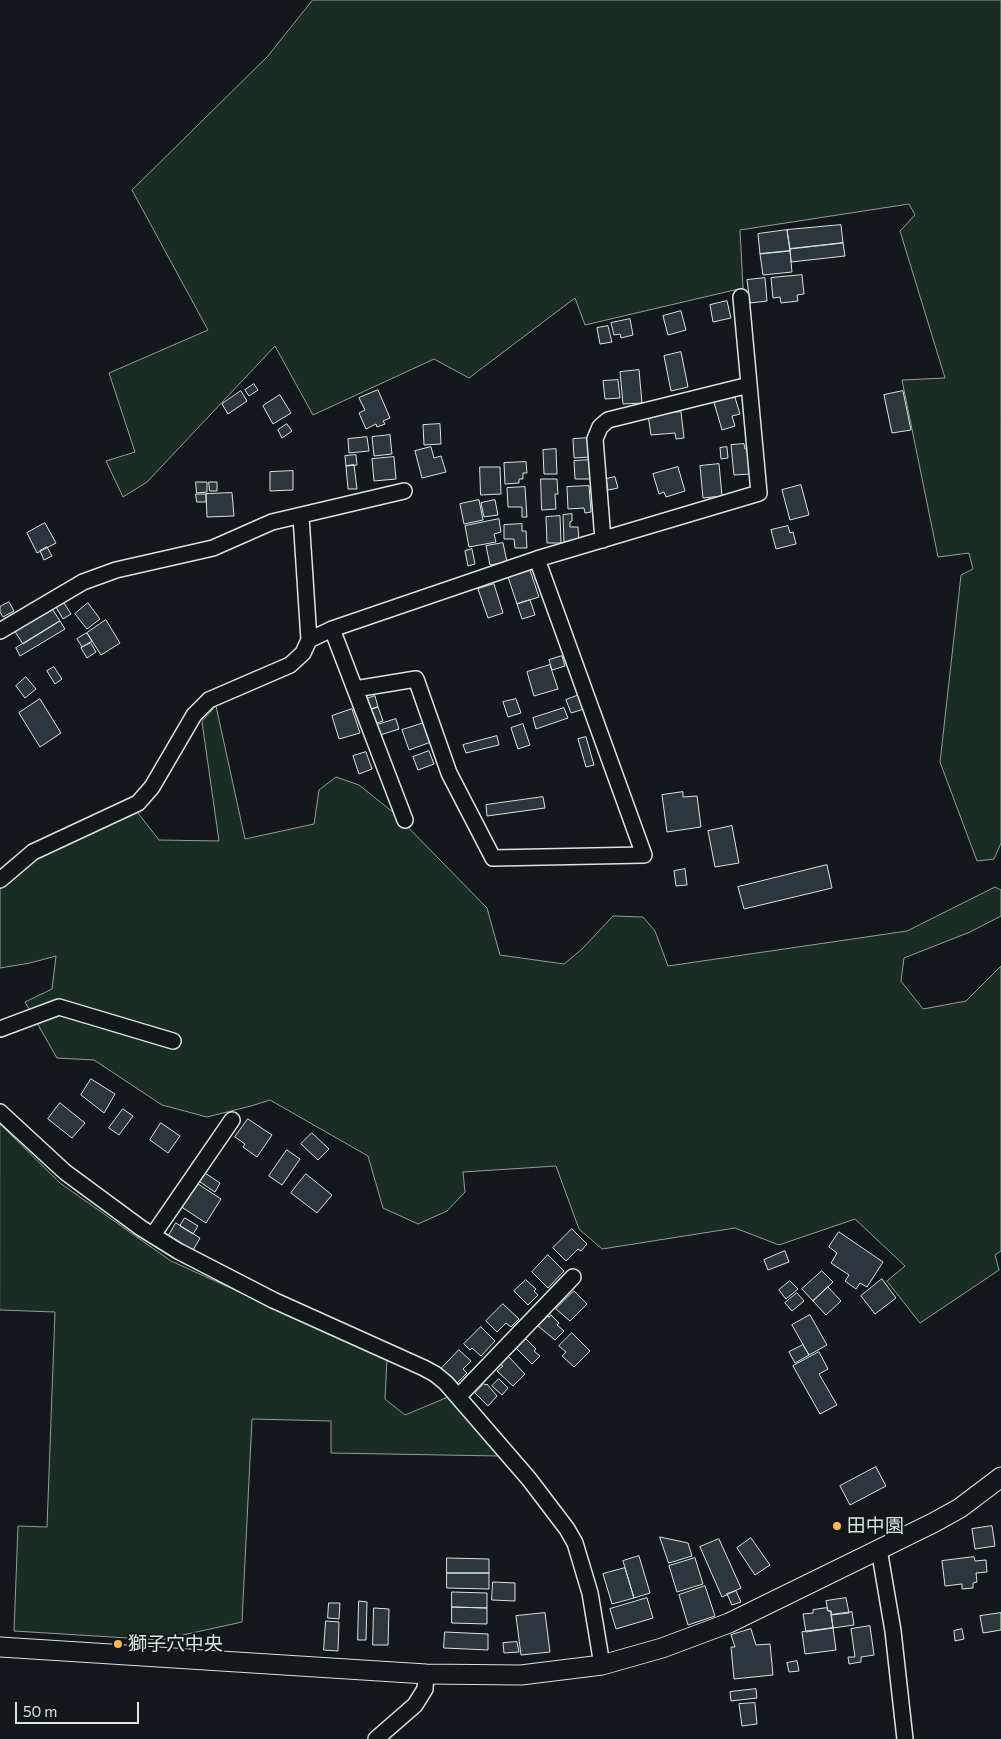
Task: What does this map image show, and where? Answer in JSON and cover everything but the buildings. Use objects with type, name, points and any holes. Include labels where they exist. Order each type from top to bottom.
[{"type":"street","points":[[309,640],[332,629],[537,560],[759,493],[741,297]]},
{"type":"street","points":[[603,540],[595,439],[600,427],[608,420],[749,385]]},
{"type":"street","points":[[0,631],[84,582],[116,570],[213,548],[272,522],[301,517],[404,491]]},
{"type":"street","points":[[0,880],[33,852],[138,804],[152,787],[194,715],[209,700],[290,665],[304,653],[309,640],[301,517]]},
{"type":"street","points":[[355,689],[416,679],[449,773],[493,858],[644,855],[537,560]]},
{"type":"street","points":[[332,629],[405,820]]},
{"type":"street","points":[[0,1029],[59,1008],[173,1041]]},
{"type":"street","points":[[0,1112],[65,1172],[178,1251],[273,1300],[435,1374],[458,1397],[529,1479],[576,1543],[590,1593],[602,1665]]},
{"type":"street","points":[[153,1235],[232,1120]]},
{"type":"street","points":[[458,1397],[573,1277]]},
{"type":"street","points":[[0,1647],[426,1674],[521,1675],[602,1665],[662,1648],[729,1623],[933,1523],[960,1508],[1001,1477]]},
{"type":"street","points":[[879,1549],[893,1631],[905,1739]]},
{"type":"street","points":[[376,1739],[415,1705],[425,1689],[426,1674]]},
{"type":"green space","points":[[313,0],[1001,0],[1001,843],[994,859],[977,861],[940,762],[961,575],[973,569],[969,553],[938,557],[902,380],[945,378],[900,231],[915,215],[909,204],[740,230],[743,288],[585,325],[575,298],[469,378],[434,359],[313,415],[275,346],[147,482],[123,497],[106,461],[135,452],[109,373],[208,330],[132,190],[267,57]]},
{"type":"green space","points":[[216,706],[245,839],[314,824],[319,790],[336,777],[359,785],[394,813],[487,908],[500,955],[564,964],[582,949],[613,916],[643,917],[655,931],[668,966],[907,931],[995,887],[1001,890],[1001,916],[970,932],[904,958],[901,981],[923,1009],[966,1001],[1001,966],[1001,1251],[995,1255],[999,1270],[920,1323],[887,1281],[905,1266],[855,1219],[779,1245],[735,1228],[602,1249],[579,1229],[556,1166],[463,1172],[465,1192],[447,1211],[418,1224],[383,1208],[368,1156],[270,1100],[207,1117],[162,1105],[94,1060],[57,1058],[25,1002],[52,989],[56,956],[0,968],[0,885],[34,855],[134,808],[159,840],[219,841],[202,722]]},
{"type":"green space","points":[[0,1124],[60,1183],[171,1261],[387,1359],[385,1399],[405,1415],[448,1397],[499,1456],[331,1453],[331,1421],[252,1419],[242,1622],[160,1640],[14,1631],[18,1526],[47,1527],[55,1312],[0,1310]]},
{"type":"place","name":"田中園","points":[[837,1526]]},
{"type":"place","name":"獅子穴中央","points":[[118,1644]]}]
